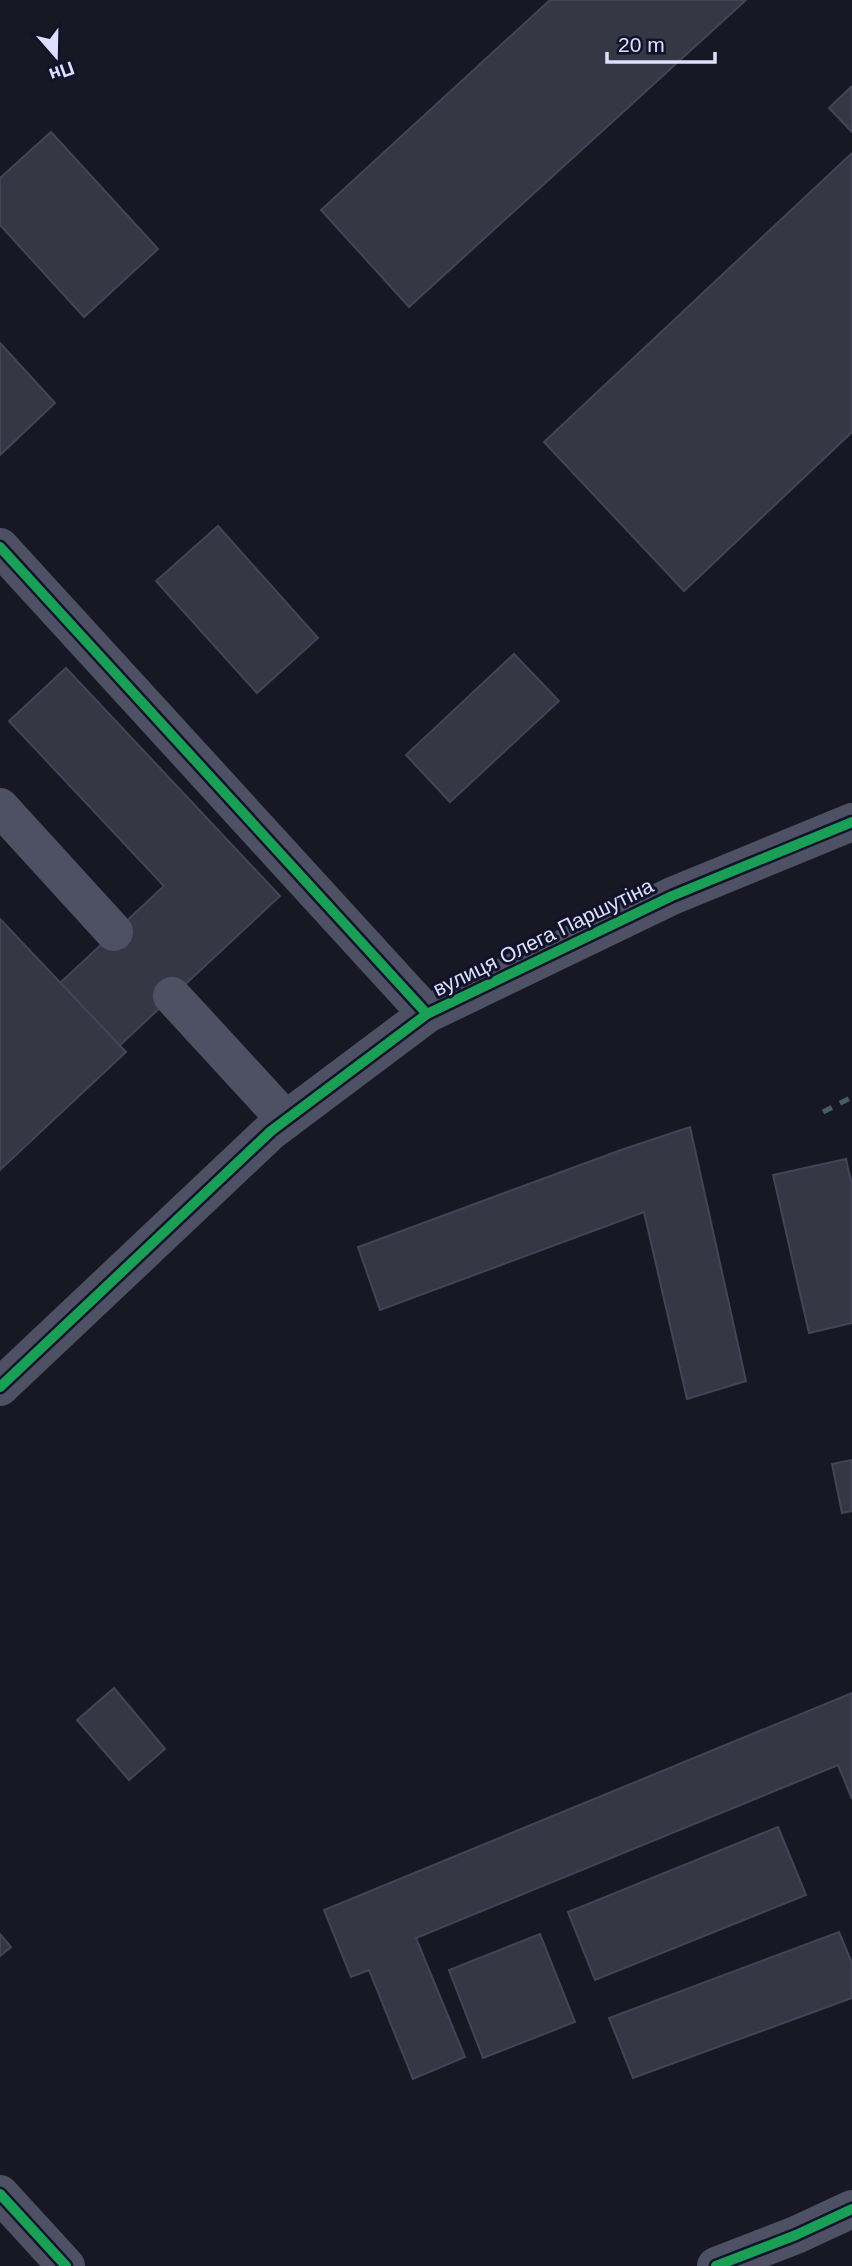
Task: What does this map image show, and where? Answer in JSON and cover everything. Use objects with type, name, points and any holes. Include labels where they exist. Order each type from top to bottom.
[{"type":"street","points":[[0,547],[427,1014]]},
{"type":"street","points":[[0,807],[114,932]]},
{"type":"street","name":"вулиця Олега Паршутіна","points":[[0,1387],[261,1140],[427,1014],[672,896],[852,822]]},
{"type":"street","points":[[172,996],[286,1120]]},
{"type":"street","points":[[0,2194],[66,2266]]},
{"type":"street","points":[[716,2266],[796,2235],[852,2209]]},
{"type":"building","points":[[550,0],[746,0],[409,307],[321,210]]},
{"type":"building","points":[[852,86],[852,132],[829,108]]},
{"type":"building","points":[[51,132],[158,249],[84,317],[0,225],[0,178]]},
{"type":"building","points":[[852,153],[852,432],[684,591],[544,442]]},
{"type":"building","points":[[0,343],[55,403],[0,455]]},
{"type":"building","points":[[218,526],[318,638],[257,693],[156,581]]},
{"type":"building","points":[[514,654],[559,701],[450,802],[406,755]]},
{"type":"building","points":[[66,668],[280,896],[119,1046],[60,983],[164,886],[9,721]]},
{"type":"building","points":[[0,919],[126,1052],[0,1170]]},
{"type":"building","points":[[690,1127],[746,1381],[687,1399],[644,1212],[380,1310],[358,1247]]},
{"type":"building","points":[[846,1159],[852,1185],[852,1323],[809,1333],[773,1175]]},
{"type":"building","points":[[852,1460],[852,1511],[842,1513],[832,1464]]},
{"type":"building","points":[[114,1688],[165,1749],[129,1780],[77,1720]]},
{"type":"building","points":[[852,1693],[852,1799],[838,1765],[416,1938],[465,2057],[413,2079],[369,1970],[351,1977],[324,1910]]},
{"type":"building","points":[[778,1827],[806,1895],[595,1980],[568,1912]]},
{"type":"building","points":[[839,1932],[852,1963],[852,1998],[633,2078],[609,2018]]},
{"type":"building","points":[[0,1934],[11,1947],[0,1956]]},
{"type":"building","points":[[540,1934],[575,2022],[483,2058],[449,1970]]},
{"type":"tunnel","points":[[114,932],[172,996]]},
{"type":"railway","points":[[823,1112],[852,1097]]},
{"type":"cycle path","points":[[0,547],[427,1014]]},
{"type":"cycle path","points":[[0,1387],[271,1131],[427,1014],[672,896],[852,822]]},
{"type":"cycle path","points":[[0,2194],[66,2266]]},
{"type":"cycle path","points":[[716,2266],[796,2235],[852,2209]]}]
